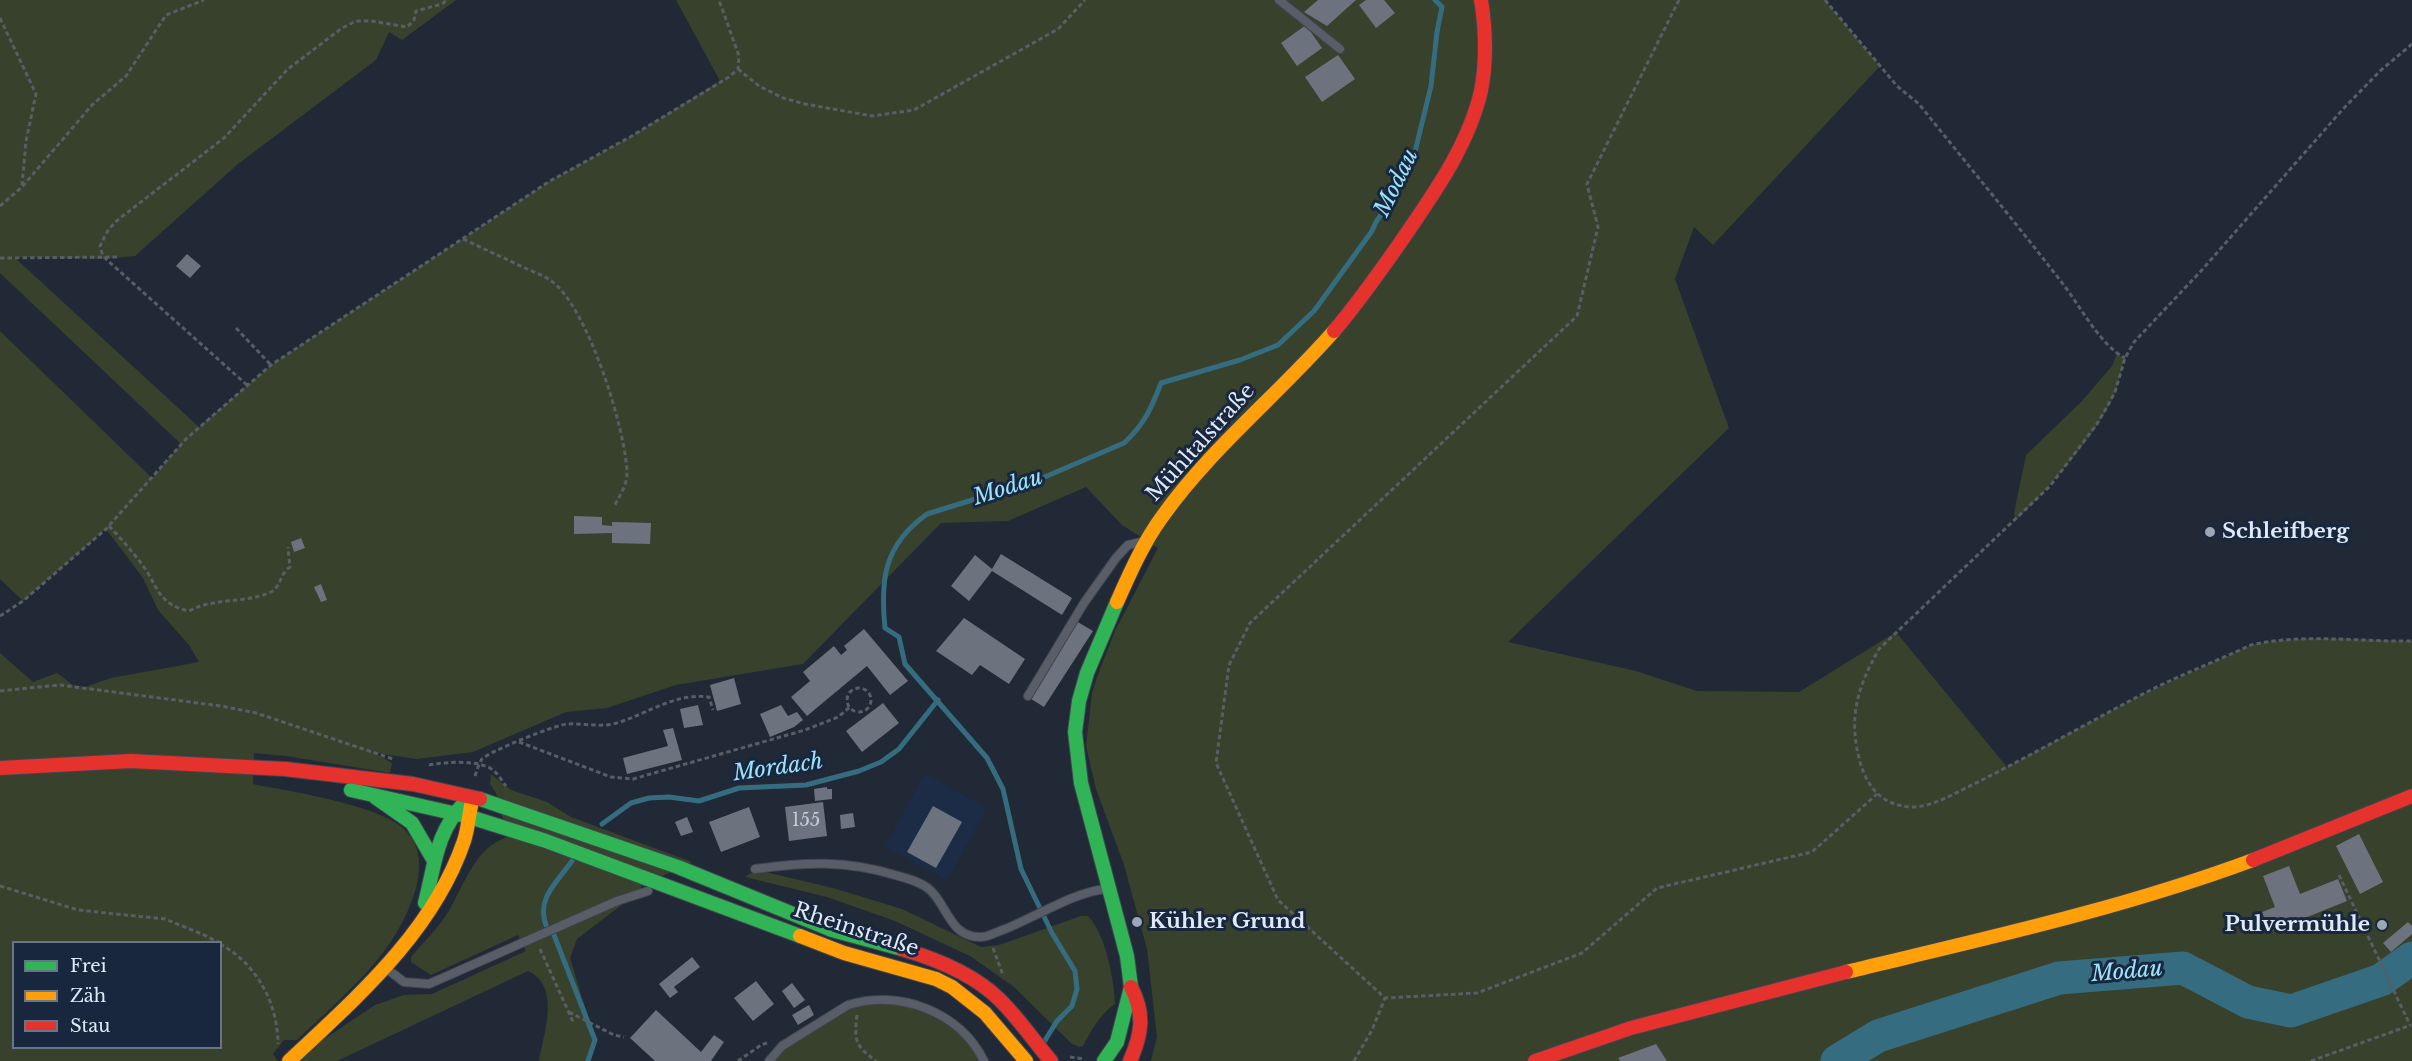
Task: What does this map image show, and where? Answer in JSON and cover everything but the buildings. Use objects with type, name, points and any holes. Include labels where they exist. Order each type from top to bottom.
[{"type":"main road","name":"Mühltalstraße","points":[[1104,1061],[1117,1041],[1131,987],[1127,956],[1076,759],[1077,714],[1092,659],[1133,567],[1168,508],[1213,454],[1330,335],[1368,288],[1442,183],[1462,145],[1478,106],[1485,72],[1486,18],[1481,0]]},
{"type":"main road","points":[[0,768],[131,761],[255,768],[470,817]]},
{"type":"main road","name":"Rheinstraße","points":[[255,768],[344,775],[413,784],[472,796],[653,858],[832,930],[927,956],[993,993],[1051,1061]]},
{"type":"main road","points":[[371,795],[412,823],[434,859]]},
{"type":"main road","points":[[418,924],[429,891],[434,859],[443,830],[453,813],[472,796]]},
{"type":"main road","points":[[289,1061],[385,968],[418,924],[457,862],[470,817],[472,796]]},
{"type":"main road","points":[[1535,1061],[1567,1048],[1657,1020],[2154,895],[2206,877],[2412,796]]},
{"type":"main road","name":"Rheinstraße","points":[[470,817],[546,841],[648,884],[844,953],[936,979],[952,987],[985,1013],[1026,1061]]},
{"type":"main road","points":[[1130,1061],[1139,1039],[1142,1016],[1140,1003],[1131,987]]},
{"type":"lane","points":[[1279,0],[1340,49]]},
{"type":"lane","points":[[1028,696],[1084,603],[1116,558],[1128,545],[1148,540]]},
{"type":"lane","points":[[755,869],[822,862],[858,866],[890,873],[927,887],[958,930],[971,936],[985,936],[1019,924],[1092,890],[1110,889]]},
{"type":"lane","points":[[385,968],[404,982],[429,984],[617,901],[648,884]]},
{"type":"lane","points":[[769,1061],[777,1048],[830,1015],[858,1002],[892,1000],[933,1012],[952,1022],[972,1039],[984,1061]]},
{"type":"path","points":[[0,206],[22,187],[92,105],[126,76],[166,15],[204,0]]},
{"type":"path","points":[[247,385],[106,259],[102,253],[101,242],[115,222],[224,138],[288,69],[333,34],[349,24],[364,20],[407,27],[414,20],[416,11],[442,4],[447,0]]},
{"type":"path","points":[[0,615],[23,601],[109,526],[186,439],[271,365],[550,181],[630,137],[729,77],[738,69],[739,56],[719,0]]},
{"type":"path","points":[[738,69],[759,86],[783,98],[805,104],[872,116],[914,110],[1058,29],[1085,0]]},
{"type":"path","points":[[1678,0],[1587,184],[1598,227],[1577,316],[1250,622],[1229,664],[1216,763],[1278,900],[1385,998],[1477,993],[1582,953],[1657,888],[1812,852],[1877,794]]},
{"type":"path","points":[[1826,0],[1897,86],[1919,104],[2043,258],[2100,335],[2117,354],[2125,358]]},
{"type":"path","points":[[0,18],[36,94],[26,141],[22,187]]},
{"type":"path","points":[[2412,44],[2380,71],[2320,134],[2201,271],[2134,342],[2125,358],[2115,392],[2097,424],[2050,486],[1879,649],[1859,693],[1853,726],[1863,773],[1877,794],[1895,804],[1912,807],[1950,795],[2141,695],[2251,645],[2267,641],[2344,639],[2412,641]]},
{"type":"path","points":[[463,239],[550,280],[566,294],[597,357],[615,405],[625,448],[627,476],[625,486],[614,507]]},
{"type":"path","points":[[0,258],[106,259],[120,257]]},
{"type":"path","points":[[236,328],[271,365]]},
{"type":"path","points":[[109,526],[147,571],[158,593],[173,605],[189,611],[208,603],[236,600],[271,592],[276,588],[284,570],[290,567],[288,547]]},
{"type":"path","points":[[0,691],[60,685],[221,706],[256,713],[402,761]]},
{"type":"path","points":[[853,689],[866,690],[871,702],[868,708],[856,711],[850,707],[847,701],[848,694],[853,689]]},
{"type":"path","points":[[472,796],[479,765],[485,756],[502,747],[566,724],[600,725],[632,718],[686,696],[709,697],[713,710]]},
{"type":"path","points":[[519,742],[611,777],[633,779],[805,730],[838,717],[850,707]]},
{"type":"path","points":[[423,766],[462,762],[479,765]]},
{"type":"path","points":[[2311,1061],[2411,1024],[2339,875]]},
{"type":"path","points":[[0,886],[78,910],[165,920],[215,941]]},
{"type":"path","points":[[985,936],[995,952],[1004,980]]},
{"type":"path","points":[[534,937],[574,1024]]},
{"type":"path","points":[[222,945],[243,961],[259,980],[272,1003],[278,1028],[278,1050]]},
{"type":"path","points":[[1354,1061],[1372,1030],[1385,998]]},
{"type":"path","points":[[858,1002],[856,1042],[861,1050],[876,1061]]},
{"type":"path","points":[[568,1012],[593,1026],[624,1037]]},
{"type":"path","points":[[738,1061],[767,1043],[777,1048]]},
{"type":"shaded area","points":[[925,774],[987,808],[947,880],[885,846]]},
{"type":"green space","points":[[0,0],[456,0],[402,40],[389,32],[376,60],[238,164],[135,256],[106,259],[14,257],[199,427],[271,365],[550,181],[630,137],[720,81],[676,0],[1825,0],[1880,66],[1713,245],[1694,227],[1675,279],[1729,428],[1508,642],[1636,671],[1697,691],[1799,692],[1896,632],[2007,767],[2141,695],[2251,645],[2310,639],[2412,641],[2412,1061],[1151,1061],[1157,1037],[1147,949],[1124,865],[1096,789],[1086,746],[1092,693],[1100,669],[1115,631],[1158,548],[1122,525],[1086,487],[1008,521],[941,523],[803,664],[676,685],[607,708],[566,712],[473,752],[417,759],[375,753],[392,763],[390,773],[254,753],[253,784],[310,795],[375,813],[392,820],[404,829],[414,842],[419,857],[416,888],[408,911],[383,953],[351,989],[297,1040],[284,1040],[273,1054],[278,1061],[0,1061],[0,653],[33,682],[57,673],[73,685],[85,687],[111,678],[199,662],[189,645],[158,610],[143,578],[106,529],[23,601],[0,579],[0,331],[152,478],[181,444],[0,273]]},
{"type":"green space","points":[[2117,354],[2125,358],[2115,394],[2107,410],[2071,461],[2016,520],[2014,513],[2026,455],[2082,401],[2112,366]]},
{"type":"green space","points":[[491,774],[511,790],[547,802],[571,817],[692,862],[641,886],[641,890],[577,939],[570,958],[594,1037],[594,1043],[586,1061],[539,1061],[548,1011],[547,999],[544,987],[538,978],[528,971],[337,1061],[291,1061],[375,1005],[404,995],[432,994],[526,951],[518,935],[431,975],[411,962],[411,957],[445,917],[477,860],[496,842],[508,837],[496,793],[490,784]]},
{"type":"green space","points":[[761,871],[833,888],[902,909],[981,947],[999,945],[1081,916],[1088,916],[1100,934],[1104,946],[1111,970],[1115,1004],[1100,1018],[1083,1046],[1072,1044],[1014,987],[970,956],[895,921],[827,897],[745,877]]},
{"type":"green space","points":[[892,1000],[952,1022],[984,1061],[769,1061],[776,1052],[848,1005]]},
{"type":"waterway","name":"Modau","points":[[1044,1042],[1057,1021],[1072,1006],[1077,989],[1075,971],[1052,933],[1021,869],[1003,789],[987,758],[905,664],[899,637],[885,628],[883,594],[888,564],[902,538],[927,514],[1040,479],[1124,443],[1147,415],[1161,383],[1240,360],[1278,345],[1314,311],[1372,231],[1399,189],[1413,160],[1431,86],[1442,7],[1435,0]]},
{"type":"waterway","name":"Mordach","points":[[602,824],[631,803],[649,798],[669,797],[699,801],[739,788],[806,785],[859,771],[881,762],[899,749],[938,700]]},
{"type":"waterway","name":"Mordach","points":[[546,925],[544,916],[546,899],[572,861]]},
{"type":"waterway","points":[[554,935],[595,1040],[588,1061]]},
{"type":"waterway","name":"Modau","points":[[1837,1061],[1878,1036],[2059,978],[2183,968],[2248,1002],[2291,1011],[2381,980],[2412,958]]},
{"type":"traffic: fast","points":[[1104,1061],[1117,1042],[1131,987],[1127,956],[1081,783],[1075,732],[1079,701],[1087,673],[1117,602]]},
{"type":"traffic: fast","points":[[351,790],[470,817],[546,841],[800,936]]},
{"type":"traffic: fast","points":[[375,797],[412,823],[433,859]]},
{"type":"traffic: fast","points":[[480,799],[678,867],[832,930],[902,949]]},
{"type":"traffic: fast","points":[[425,903],[442,837],[455,813],[465,802]]},
{"type":"traffic: slow","points":[[1117,602],[1149,537],[1181,492],[1223,444],[1334,331]]},
{"type":"traffic: slow","points":[[289,1061],[366,987],[413,934],[433,905],[450,874],[467,832],[472,801]]},
{"type":"traffic: slow","points":[[1846,972],[2000,935],[2153,894],[2253,860]]},
{"type":"traffic: slow","points":[[800,936],[844,953],[936,979],[952,987],[985,1013],[1026,1061]]},
{"type":"traffic: jam","points":[[1334,331],[1400,243],[1448,170],[1467,132],[1481,91],[1484,68],[1485,34],[1481,0]]},
{"type":"traffic: jam","points":[[0,768],[131,761],[285,769],[413,784],[480,799]]},
{"type":"traffic: jam","points":[[2253,860],[2412,796]]},
{"type":"traffic: jam","points":[[902,949],[954,969],[990,991],[1014,1015],[1051,1061]]},
{"type":"traffic: jam","points":[[1535,1061],[1631,1028],[1846,972]]},
{"type":"traffic: jam","points":[[1130,1061],[1137,1042],[1140,1024],[1138,1006],[1131,987]]},
{"type":"place","name":"Schleifberg","points":[[2210,532]]},
{"type":"place","name":"Kühler Grund","points":[[1137,922]]},
{"type":"place","name":"Pulvermühle","points":[[2382,925]]}]
